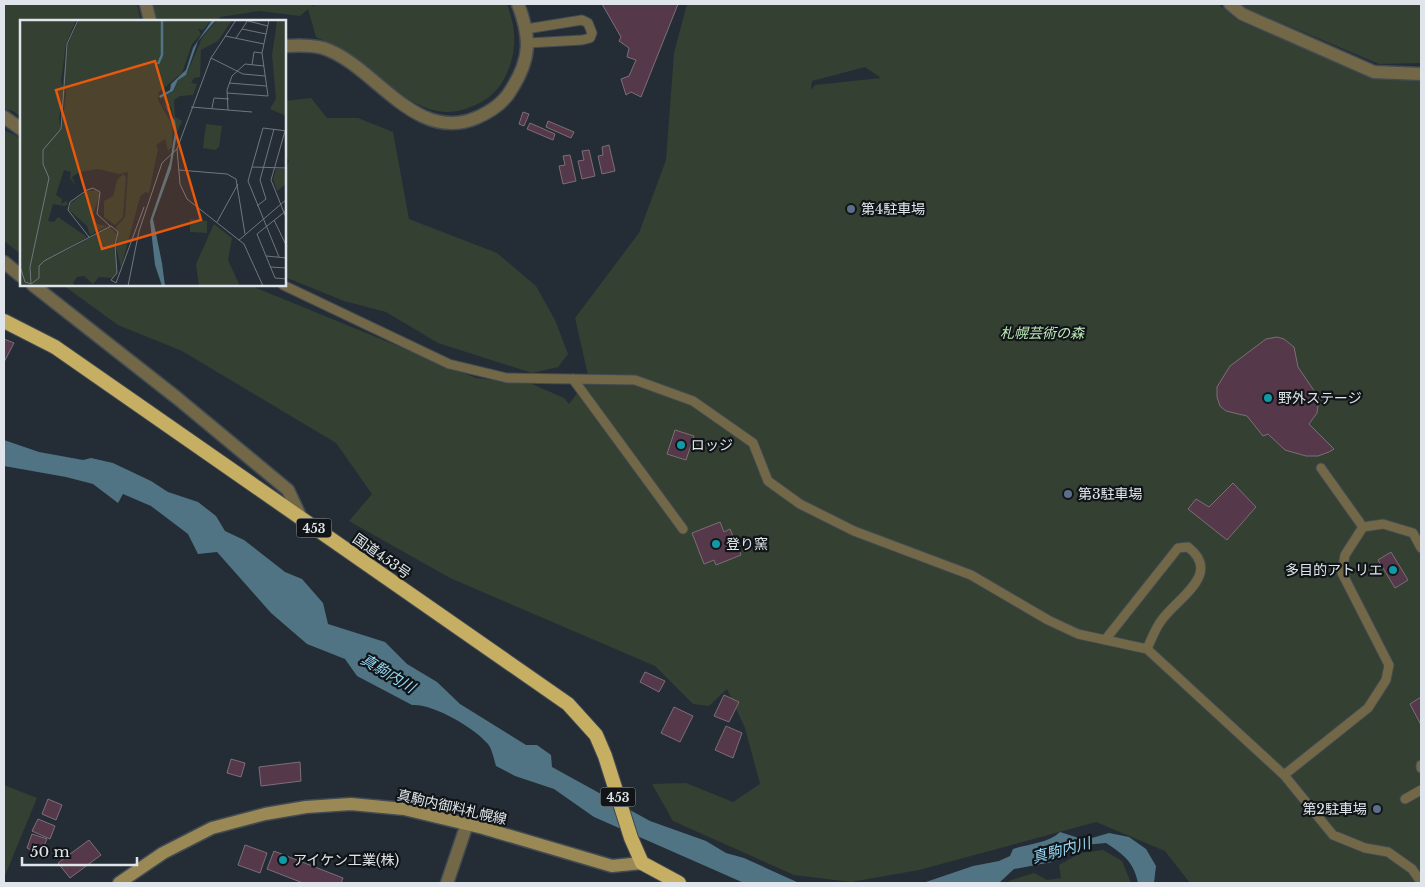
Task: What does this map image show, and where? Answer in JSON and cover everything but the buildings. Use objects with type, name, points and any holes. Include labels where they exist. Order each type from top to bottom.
[{"type":"highway","name":"国道453号","points":[[4,320],[55,347],[568,704],[596,735],[605,756],[631,838],[642,863]]},
{"type":"highway","points":[[642,863],[679,883]]},
{"type":"main road","name":"真駒内御料札幌線","points":[[119,883],[163,853],[212,828],[298,808],[351,804],[404,809],[466,824],[612,866],[642,863]]},
{"type":"street","points":[[146,4],[150,20]]},
{"type":"street","points":[[286,46],[299,45],[323,48],[343,59],[408,109],[427,118],[449,122],[471,120],[489,113],[507,98],[521,75],[528,52],[528,43],[526,29],[518,4]]},
{"type":"street","points":[[1230,4],[1242,14],[1374,72],[1421,74]]},
{"type":"street","points":[[4,117],[20,128]]},
{"type":"street","points":[[4,262],[20,275]]},
{"type":"street","points":[[34,286],[177,398],[288,490],[302,520]]},
{"type":"street","points":[[447,883],[466,824]]},
{"type":"lane","points":[[526,29],[582,20],[588,23],[592,33],[590,38],[582,40],[528,43]]},
{"type":"lane","points":[[285,286],[449,364],[507,378],[636,380],[693,401],[753,443],[768,481],[800,504],[854,531],[971,575],[1048,620],[1078,634],[1147,649],[1284,775],[1333,835],[1365,848],[1388,852],[1412,869],[1421,882]]},
{"type":"lane","points":[[573,379],[683,529]]},
{"type":"lane","points":[[1321,468],[1364,528]]},
{"type":"lane","points":[[1284,775],[1368,708],[1386,680],[1389,665],[1342,573],[1345,555],[1364,528],[1383,524],[1413,533],[1421,548]]},
{"type":"lane","points":[[1105,640],[1178,548],[1188,547],[1198,555],[1202,564],[1200,578],[1160,621],[1147,649]]},
{"type":"lane","points":[[1405,798],[1421,790]]},
{"type":"green space","points":[[4,4],[137,4],[141,20],[20,20],[20,116],[13,111],[4,109]]},
{"type":"green space","points":[[153,4],[314,4],[311,7],[317,4],[507,4],[513,25],[514,45],[513,55],[506,74],[501,84],[491,96],[468,108],[451,112],[436,111],[421,106],[406,97],[349,53],[316,37],[308,9],[300,16],[259,11],[220,17],[218,20],[157,20]]},
{"type":"green space","name":"札幌芸術の森","points":[[687,4],[1218,4],[1237,20],[1373,77],[1421,78],[1421,883],[1190,883],[1165,851],[1096,822],[919,870],[851,882],[794,875],[673,821],[652,784],[686,783],[733,802],[760,784],[745,728],[727,689],[709,706],[693,704],[655,666],[450,578],[349,521],[372,494],[336,443],[182,351],[118,325],[64,286],[251,286],[476,378],[532,384],[564,398],[569,404],[591,375],[588,375],[575,318],[639,233],[666,160],[674,53]],"holes":[[[865,67],[881,78],[815,85],[811,90],[812,81]]]},
{"type":"green space","points":[[1240,4],[1421,4],[1421,63],[1379,64]]},
{"type":"green space","points":[[311,98],[327,118],[358,118],[393,132],[409,219],[497,253],[536,286],[555,320],[568,354],[558,367],[532,373],[438,343],[386,312],[344,301],[286,277],[286,171],[289,160],[286,158],[286,101]]},
{"type":"green space","points":[[4,130],[20,138],[20,253],[4,241]]},
{"type":"green space","points":[[4,785],[37,798],[4,878]]},
{"type":"green space","points":[[1103,850],[1122,861],[1131,883],[1013,883],[1008,881],[1034,873],[1047,880],[1061,878],[1059,865],[1081,853]]},
{"type":"water","name":"真駒内川","points":[[4,440],[39,452],[83,460],[91,458],[113,463],[151,481],[168,492],[198,502],[216,516],[225,531],[244,540],[285,572],[302,579],[323,603],[328,624],[385,642],[407,664],[437,682],[460,704],[526,745],[537,745],[551,755],[552,767],[650,821],[706,841],[726,853],[744,858],[799,883],[744,883],[594,817],[554,789],[515,776],[496,766],[488,744],[464,724],[441,712],[420,705],[412,705],[357,676],[345,659],[307,644],[271,613],[217,552],[198,554],[188,534],[151,506],[123,494],[118,503],[93,484],[66,477],[4,466]]},
{"type":"water","name":"真駒内川","points":[[1060,832],[1085,840],[1109,833],[1129,837],[1146,849],[1156,866],[1154,883],[1138,883],[1134,869],[1127,859],[1106,843],[1084,845],[1052,862],[1014,869],[1000,882],[923,883],[973,866],[999,861],[1010,856],[1013,849],[1050,839]]},
{"type":"place","name":"第4駐車場","points":[[851,209]]},
{"type":"place","name":"野外ステージ","points":[[1268,398]]},
{"type":"place","name":"ロッジ","points":[[681,445]]},
{"type":"place","name":"第3駐車場","points":[[1068,494]]},
{"type":"place","name":"登り窯","points":[[716,544]]},
{"type":"place","name":"多目的アトリエ","points":[[1393,570]]},
{"type":"place","name":"第2駐車場","points":[[1377,809]]},
{"type":"place","name":"アイケン工業(株)","points":[[283,860]]}]
